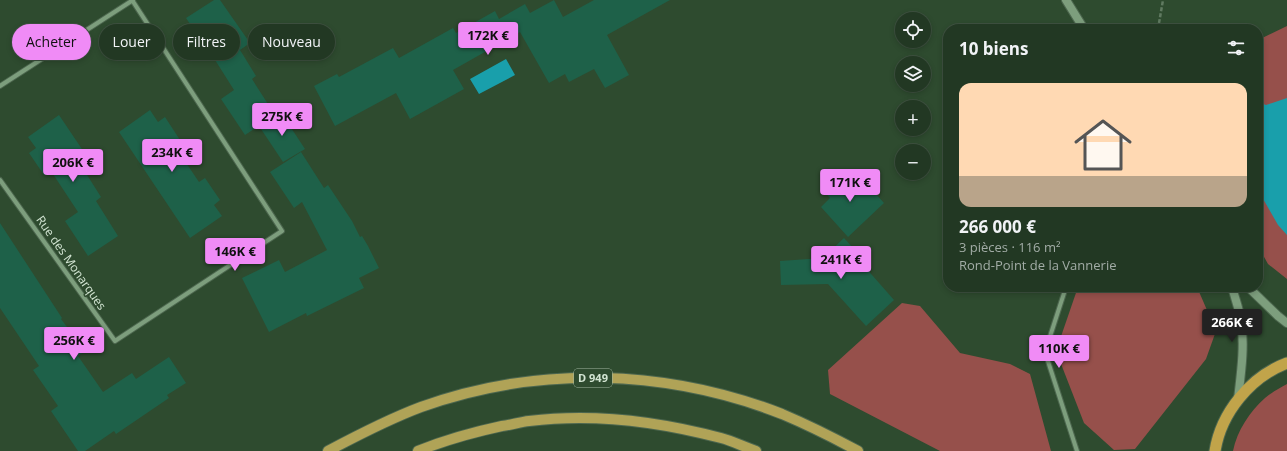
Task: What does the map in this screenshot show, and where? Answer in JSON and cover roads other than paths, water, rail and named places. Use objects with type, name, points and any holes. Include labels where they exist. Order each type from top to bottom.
[{"type":"highway","points":[[1214,451],[1216,441],[1225,419],[1238,399],[1256,381],[1287,363]]},
{"type":"main road","points":[[1066,0],[1081,24]]},
{"type":"main road","points":[[1234,292],[1240,313],[1242,336],[1242,370],[1238,399]]},
{"type":"main road","points":[[1253,292],[1287,323]]},
{"type":"main road","name":"D 949","points":[[328,451],[380,424],[422,407],[470,393],[522,382],[574,378],[629,379],[674,384],[732,397],[782,414],[830,436],[858,451]]},
{"type":"main road","points":[[418,451],[436,444],[508,425],[529,421],[576,418],[631,421],[676,428],[723,438],[756,451]]},
{"type":"street","points":[[0,86],[133,0]]},
{"type":"street","name":"Rue des Monarques","points":[[0,180],[115,341],[282,231],[133,0]]},
{"type":"street","points":[[1064,292],[1045,352],[1077,451]]},
{"type":"water","points":[[506,59],[515,75],[479,94],[470,79]]},
{"type":"water","points":[[1287,98],[1287,235],[1278,225],[1263,199],[1263,104],[1266,105]]}]
